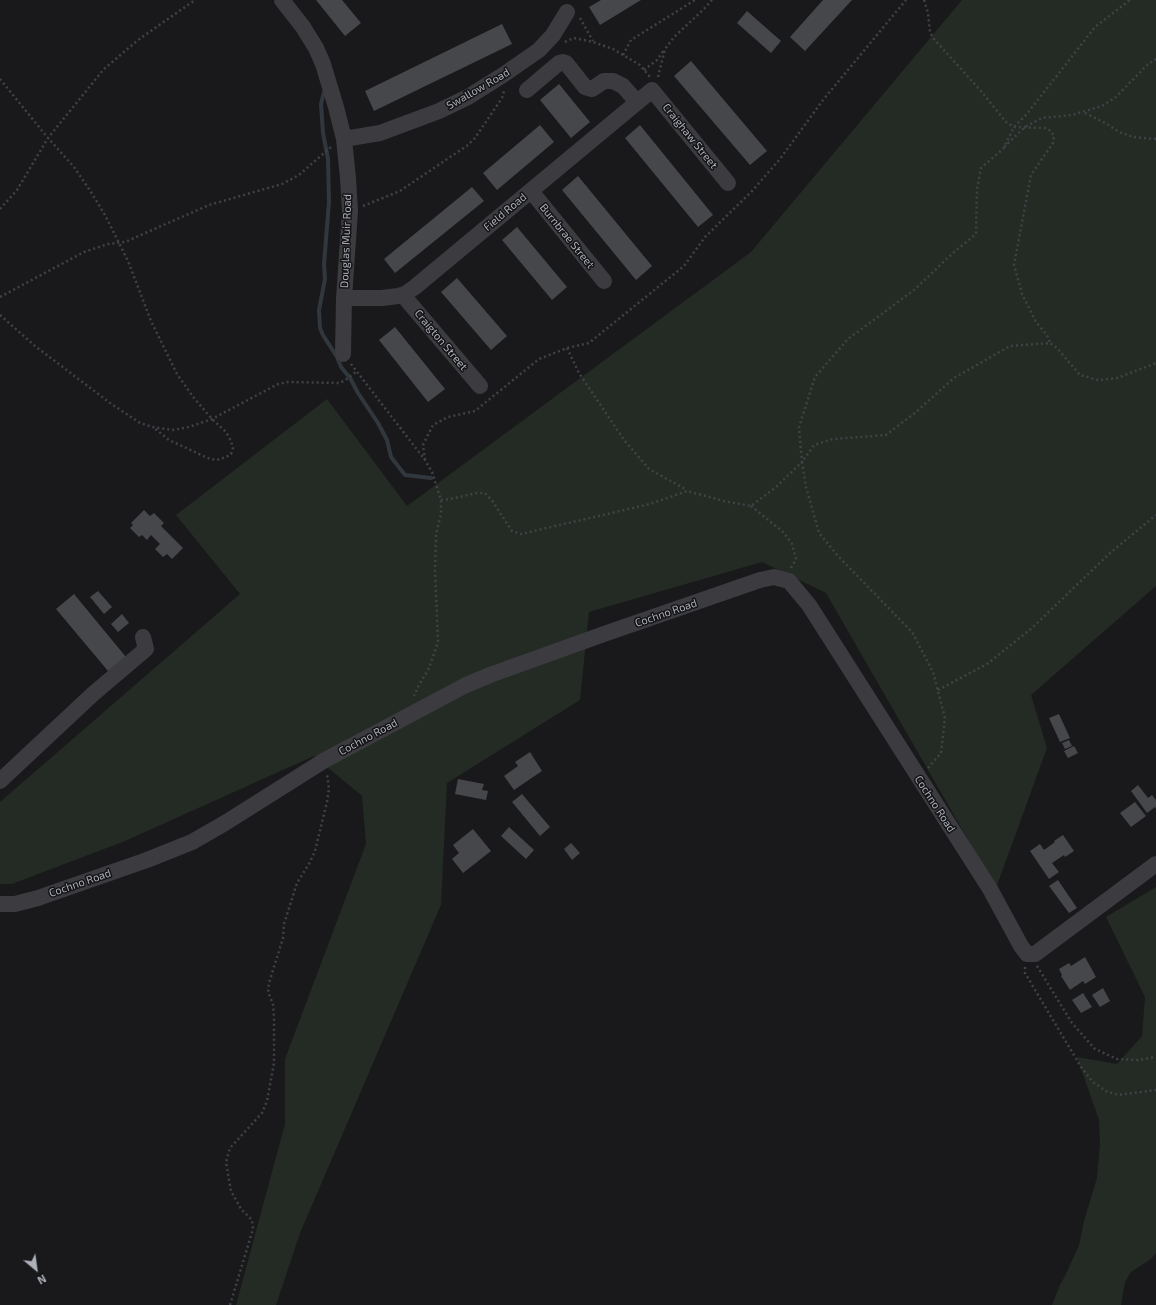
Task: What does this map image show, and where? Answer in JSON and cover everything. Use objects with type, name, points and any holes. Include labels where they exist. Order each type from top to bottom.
[{"type":"street","name":"Douglas Muir Road","points":[[282,0],[303,27],[318,54],[336,107],[338,142],[348,178],[350,211],[344,298],[343,354]]},
{"type":"street","name":"Swallow Road","points":[[338,142],[380,133],[426,116],[468,97],[503,75],[542,47],[553,35],[567,12]]},
{"type":"street","points":[[527,90],[559,63],[563,62],[566,63],[585,87],[592,89],[604,81],[613,81],[623,86],[637,102]]},
{"type":"street","name":"Field Road","points":[[344,298],[382,298],[404,294],[415,287],[654,87]]},
{"type":"street","name":"Craighaw Street","points":[[654,87],[728,183]]},
{"type":"street","name":"Burnbrae Street","points":[[531,191],[604,281]]},
{"type":"street","name":"Craigton Street","points":[[404,294],[407,300],[480,386]]},
{"type":"street","name":"Cochno Road","points":[[0,904],[15,904],[38,898],[147,860],[192,842],[326,760],[466,685],[497,672],[604,634],[760,580],[774,577],[789,581],[809,605],[918,779],[990,889],[1021,946],[1031,954]]},
{"type":"street","points":[[0,781],[92,694],[146,649],[143,637]]},
{"type":"street","points":[[1031,954],[1156,864]]},
{"type":"path","points":[[0,209],[17,190],[48,138],[104,69],[138,40],[195,0]]},
{"type":"path","points":[[623,55],[631,40],[695,0]]},
{"type":"path","points":[[644,70],[657,60],[674,37],[712,0]]},
{"type":"path","points":[[425,460],[423,445],[433,425],[448,417],[475,410],[539,360],[567,348],[590,343],[684,266],[706,237],[752,191],[780,158],[823,100],[906,0]]},
{"type":"path","points":[[924,0],[928,13],[930,32],[938,44],[980,90],[1006,122],[1014,127],[1045,128],[1051,131],[1054,136],[1053,143],[1031,175],[1014,265],[1022,294],[1036,322],[1047,335],[1050,343],[1057,348],[1080,375],[1098,380],[1117,378],[1156,363]]},
{"type":"path","points":[[1003,149],[1014,127],[1026,115],[1095,27],[1130,0]]},
{"type":"path","points":[[574,38],[593,42],[613,49],[640,65],[654,87]]},
{"type":"path","points":[[654,87],[664,49]]},
{"type":"path","points":[[918,779],[941,753],[945,718],[933,672],[912,632],[838,556],[819,533],[806,487],[798,427],[815,378],[848,339],[914,290],[953,253],[976,234],[978,190],[981,168],[1025,127],[1042,118],[1084,113],[1102,106],[1116,97],[1147,65],[1156,59]]},
{"type":"path","points":[[361,207],[400,191],[453,156],[475,138],[502,98],[504,91],[503,75]]},
{"type":"path","points":[[0,79],[48,138],[74,167],[92,192],[120,243],[151,321],[167,355],[194,398],[212,419],[226,432],[233,448],[230,454],[226,457],[217,460],[210,459],[169,440],[153,428]]},
{"type":"path","points":[[1084,113],[1107,124],[1119,132],[1133,137],[1156,139]]},
{"type":"path","points":[[0,297],[84,252],[108,244],[125,242],[209,206],[282,184],[299,174],[338,142]]},
{"type":"path","points":[[0,315],[35,346],[110,403],[140,423],[153,428],[173,430],[189,427],[212,419],[283,383],[339,383],[344,381],[356,371]]},
{"type":"path","points":[[751,506],[775,488],[802,462],[814,445],[833,439],[886,435],[916,412],[954,378],[1010,346],[1050,343]]},
{"type":"path","points":[[567,348],[579,373],[624,440],[648,469],[687,491],[724,501],[751,506],[783,532],[792,544],[796,559],[784,579]]},
{"type":"path","points":[[343,354],[425,460],[432,472],[441,500],[441,514],[436,534],[435,564],[438,642],[429,668],[418,687],[406,717]]},
{"type":"path","points":[[441,500],[477,493],[485,493],[493,502],[512,531],[521,534],[650,504],[687,491]]},
{"type":"path","points":[[938,690],[987,664],[1032,628],[1110,553],[1156,515]]},
{"type":"path","points":[[230,1305],[254,1229],[252,1220],[240,1209],[231,1191],[226,1162],[230,1148],[262,1113],[267,1101],[274,1063],[274,1016],[273,1004],[268,992],[269,983],[283,938],[284,924],[297,883],[315,851],[329,789],[326,760]]},
{"type":"path","points":[[1156,1057],[1138,1060],[1117,1059],[1095,1049],[1072,1022],[1038,969],[1031,954],[1025,961],[1025,973],[1081,1067],[1093,1082],[1106,1091],[1118,1095],[1156,1090]]},
{"type":"shaded area","points":[[962,0],[1156,0],[1156,586],[1031,695],[1047,748],[996,888],[826,593],[762,562],[589,612],[580,700],[447,783],[441,905],[300,1233],[276,1305],[236,1305],[285,1124],[285,1059],[366,844],[362,796],[314,756],[125,841],[12,884],[0,884],[0,802],[240,594],[176,515],[327,399],[407,506],[751,252]]},
{"type":"shaded area","points":[[1156,887],[1156,1253],[1151,1259],[1131,1272],[1125,1282],[1121,1305],[1052,1305],[1079,1245],[1084,1221],[1097,1178],[1100,1144],[1099,1120],[1077,1057],[1117,1064],[1142,1036],[1145,997],[1106,917]]},
{"type":"building","points":[[316,0],[342,0],[361,23],[345,36]]},
{"type":"building","points":[[601,0],[641,0],[600,25],[589,7]]},
{"type":"building","points":[[823,0],[852,0],[805,51],[790,37]]},
{"type":"building","points":[[747,11],[781,41],[771,53],[737,23]]},
{"type":"building","points":[[502,24],[512,44],[374,111],[365,91]]},
{"type":"building","points":[[691,61],[767,151],[750,165],[674,76]]},
{"type":"building","points":[[559,84],[590,122],[571,138],[540,100]]},
{"type":"building","points":[[540,125],[554,142],[497,190],[483,173]]},
{"type":"building","points":[[640,125],[713,215],[698,227],[625,138]]},
{"type":"building","points":[[578,176],[652,266],[636,280],[562,190]]},
{"type":"building","points":[[472,187],[484,201],[395,273],[384,259]]},
{"type":"building","points":[[517,227],[567,287],[552,300],[502,240]]},
{"type":"building","points":[[457,278],[507,336],[491,350],[441,292]]},
{"type":"building","points":[[395,327],[445,389],[428,402],[379,340]]},
{"type":"building","points":[[144,510],[150,516],[154,513],[164,523],[161,526],[183,548],[172,559],[167,554],[163,557],[155,549],[160,544],[151,535],[147,540],[142,535],[139,537],[130,528],[133,525],[131,523]]},
{"type":"building","points":[[98,591],[112,607],[104,614],[90,597]]},
{"type":"building","points":[[74,594],[126,657],[108,671],[56,609]]},
{"type":"building","points":[[122,614],[129,623],[118,632],[111,624]]},
{"type":"building","points":[[1059,714],[1070,738],[1060,742],[1049,718]]},
{"type":"building","points":[[1069,740],[1072,746],[1065,749],[1062,743]]},
{"type":"building","points":[[1074,746],[1078,753],[1068,758],[1064,751]]},
{"type":"building","points":[[530,752],[542,771],[514,790],[504,776],[518,766],[515,762]]},
{"type":"building","points":[[458,779],[484,784],[482,790],[488,791],[486,800],[455,794]]},
{"type":"building","points":[[1138,785],[1148,798],[1152,795],[1156,800],[1156,809],[1155,807],[1147,813],[1131,791]]},
{"type":"building","points":[[522,794],[550,827],[540,836],[512,802]]},
{"type":"building","points":[[1135,802],[1146,816],[1131,827],[1120,813]]},
{"type":"building","points":[[509,827],[534,850],[526,859],[501,836]]},
{"type":"building","points":[[473,829],[491,851],[463,873],[452,859],[459,853],[453,845]]},
{"type":"building","points":[[1063,835],[1074,851],[1065,857],[1064,855],[1052,863],[1059,872],[1049,879],[1030,851],[1040,844],[1044,850]]},
{"type":"building","points":[[571,843],[580,853],[572,860],[564,849]]},
{"type":"building","points":[[1058,880],[1077,908],[1069,913],[1049,886]]},
{"type":"building","points":[[1085,957],[1096,977],[1085,984],[1083,981],[1070,990],[1061,976],[1062,975],[1059,969],[1069,963],[1071,966]]},
{"type":"building","points":[[1103,988],[1110,1001],[1100,1007],[1092,995]]},
{"type":"building","points":[[1083,993],[1092,1007],[1081,1013],[1072,1000]]},
{"type":"waterway","points":[[324,92],[321,104],[323,133],[328,159],[329,202],[324,264],[325,279],[319,310],[320,328],[337,357],[341,367],[350,378],[378,423],[387,440],[391,457],[405,475],[431,478]]}]
